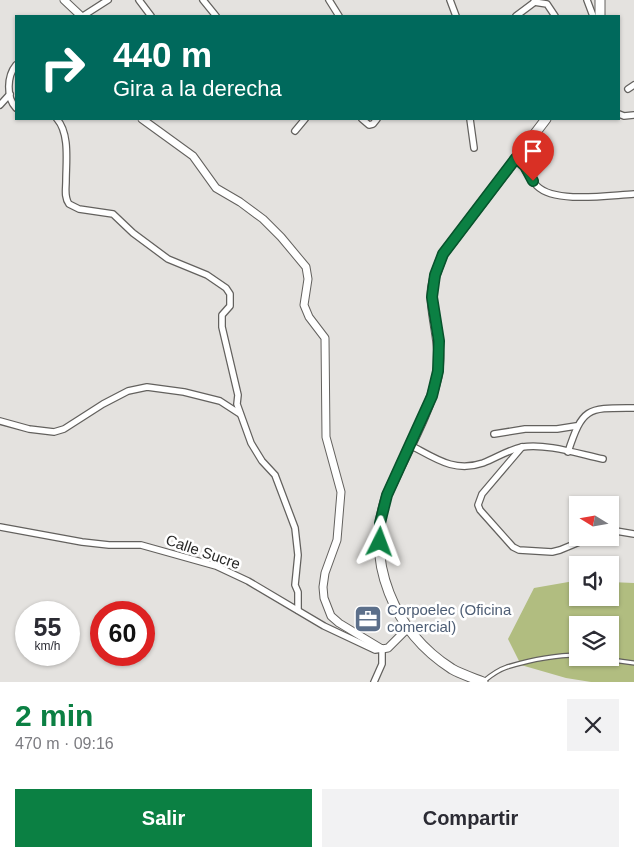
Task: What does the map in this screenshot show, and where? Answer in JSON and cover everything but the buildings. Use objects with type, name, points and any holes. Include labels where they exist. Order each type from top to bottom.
[{"type":"main road","points":[[600,0],[600,15]]},
{"type":"main road","points":[[483,682],[453,669],[419,642],[408,628],[388,592],[380,560],[380,523],[387,495],[432,396],[438,371],[439,341],[432,297],[435,275],[443,254],[545,120]]},
{"type":"street","points":[[64,0],[81,15]]},
{"type":"street","points":[[84,15],[108,0]]},
{"type":"street","points":[[140,0],[150,15]]},
{"type":"street","points":[[203,0],[215,15]]},
{"type":"street","points":[[329,0],[338,15]]},
{"type":"street","points":[[450,0],[456,15]]},
{"type":"street","points":[[587,0],[593,15]]},
{"type":"street","points":[[517,15],[536,1],[547,4],[554,15]]},
{"type":"street","points":[[15,67],[10,75],[9,86],[12,103],[15,107]]},
{"type":"street","points":[[628,89],[634,85]]},
{"type":"street","points":[[0,105],[10,94]]},
{"type":"street","points":[[620,114],[634,115]]},
{"type":"street","points":[[58,120],[66,146],[66,195],[69,204],[79,209],[113,214],[133,233],[168,259],[207,275],[230,294],[230,306],[222,315],[222,327],[238,394],[240,414]]},
{"type":"street","points":[[143,120],[194,156],[216,188],[264,219],[306,267],[308,279],[304,305],[309,317],[325,338],[326,437],[340,492],[337,540],[324,573],[324,598],[331,616],[339,623],[382,649],[388,648],[408,628]]},
{"type":"street","points":[[295,131],[304,120]]},
{"type":"street","points":[[363,120],[369,125],[376,120]]},
{"type":"street","points":[[470,120],[474,148]]},
{"type":"street","points":[[516,158],[525,166],[539,188],[556,194],[569,197],[634,194]]},
{"type":"street","points":[[0,421],[29,429],[54,432],[64,429],[103,404],[128,391],[147,387],[161,387],[220,402],[240,414],[245,421],[251,443],[262,461],[275,475],[293,522],[298,555],[295,584],[298,592],[298,610]]},
{"type":"street","points":[[568,452],[576,426],[589,412],[600,409],[634,409]]},
{"type":"street","points":[[494,434],[524,429],[558,429],[576,426]]},
{"type":"street","points":[[410,446],[456,467],[483,462],[522,448],[535,447],[603,459]]},
{"type":"street","points":[[522,448],[482,494],[478,505],[480,510],[513,547],[519,550],[552,552],[570,546]]},
{"type":"street","name":"Calle Sucre","points":[[0,528],[82,542],[109,545],[141,545],[216,566],[248,580],[324,626],[354,641],[374,650],[382,649]]},
{"type":"street","points":[[619,532],[634,534]]},
{"type":"street","points":[[374,682],[382,664],[382,649]]},
{"type":"lane","points":[[483,682],[506,667],[569,656]]},
{"type":"lane","points":[[619,662],[634,664]]},
{"type":"green space","points":[[569,582],[569,606],[619,606],[619,582],[634,583],[634,682],[591,682],[566,678],[521,665],[508,639],[534,588]]},
{"type":"place","name":"Corpoelec (Oficina comercial)","points":[[368,619]]},
{"type":"route","points":[[380,542],[380,523],[387,495],[432,396],[438,371],[439,341],[432,297],[435,275],[443,254],[516,158],[525,166],[533,181]]}]
